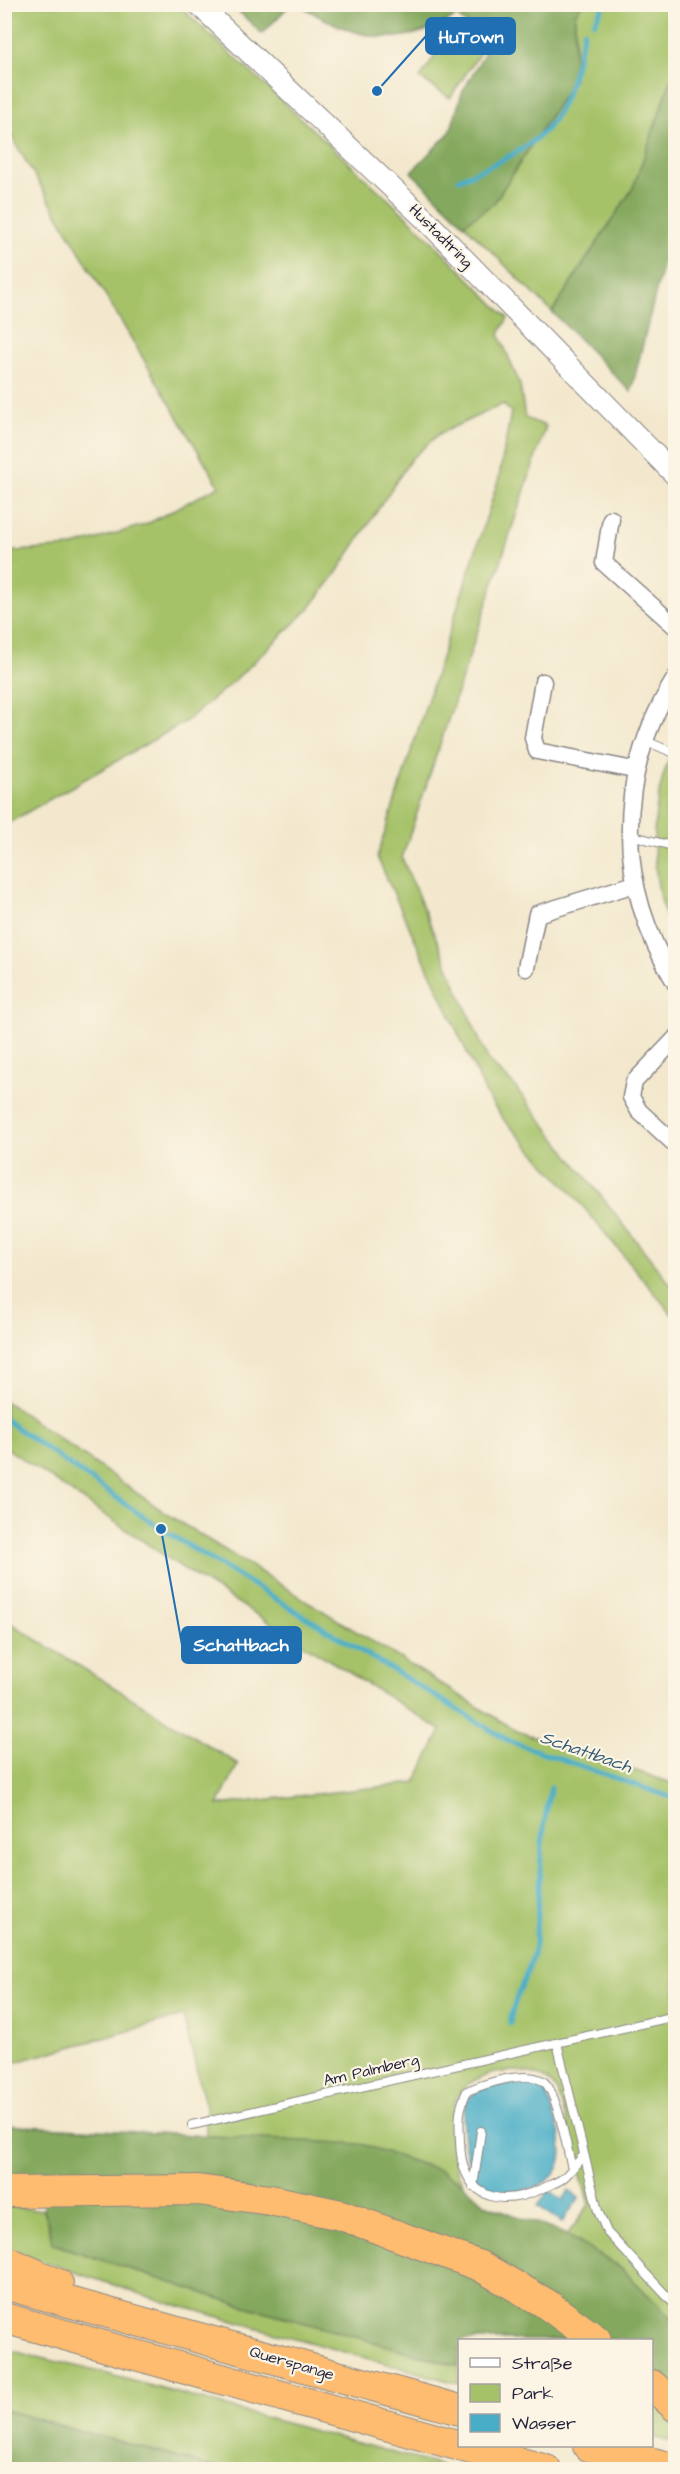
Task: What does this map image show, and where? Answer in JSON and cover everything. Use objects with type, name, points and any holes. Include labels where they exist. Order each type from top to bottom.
[{"type":"highway","points":[[4,2192],[198,2190],[270,2200],[341,2215],[480,2266],[545,2303],[595,2339]]},
{"type":"highway","points":[[4,2260],[125,2317]]},
{"type":"highway","points":[[4,2284],[125,2317]]},
{"type":"highway","name":"Querspange","points":[[125,2317],[458,2410]]},
{"type":"highway","points":[[4,2318],[236,2382]]},
{"type":"highway","points":[[4,2338],[236,2382]]},
{"type":"highway","name":"Querspange","points":[[236,2382],[458,2444]]},
{"type":"highway","name":"Querspange","points":[[468,2447],[546,2469]]},
{"type":"highway","points":[[595,2447],[675,2469]]},
{"type":"street","name":"Hustadtring","points":[[198,4],[427,221],[675,476]]},
{"type":"street","points":[[611,519],[604,563],[675,627]]},
{"type":"street","points":[[675,677],[643,740],[634,770],[629,835],[635,884],[657,948],[675,984]]},
{"type":"street","points":[[543,682],[533,738],[537,751],[634,770]]},
{"type":"street","points":[[526,968],[537,914],[635,884]]},
{"type":"street","points":[[675,1038],[634,1082],[632,1097],[639,1111],[675,1145]]},
{"type":"lane","points":[[643,740],[675,754]]},
{"type":"lane","points":[[629,835],[675,847]]},
{"type":"lane","name":"Am Palmberg","points":[[192,2126],[675,2016]]},
{"type":"lane","points":[[557,2043],[598,2211],[607,2232],[675,2306]]},
{"type":"lane","points":[[572,2168],[551,2092],[543,2081],[529,2077],[489,2082],[467,2091],[459,2108],[460,2151],[464,2169],[473,2187],[486,2196],[507,2198],[528,2194],[562,2179],[584,2155]]},
{"type":"lane","points":[[473,2187],[480,2131]]},
{"type":"green space","points":[[405,4],[581,5],[575,15],[574,79],[494,203],[464,224],[411,172],[450,132],[462,93],[485,52],[482,37],[457,16],[436,27],[415,34],[377,37],[340,26],[300,5],[346,5],[376,9]]},
{"type":"green space","points":[[5,5],[178,5],[417,226],[508,318],[499,334],[520,385],[525,418],[546,426],[402,858],[489,1062],[512,1083],[675,1290],[675,1318],[571,1192],[504,1120],[487,1096],[377,857],[499,478],[511,412],[503,404],[439,434],[411,459],[335,575],[308,610],[234,681],[185,722],[5,825],[5,552],[71,547],[147,524],[219,486],[5,126]]},
{"type":"green space","points":[[232,5],[290,5],[262,34]]},
{"type":"green space","points":[[581,5],[675,5],[675,69],[633,188],[552,312],[464,224],[494,203],[574,79],[575,15]]},
{"type":"green space","points":[[451,32],[481,51],[450,98],[420,78]]},
{"type":"green space","points":[[675,69],[675,231],[665,255],[631,392],[552,312],[633,188]]},
{"type":"green space","points":[[675,742],[675,942],[659,892],[654,842],[659,793]]},
{"type":"green space","points":[[5,1401],[173,1518],[517,1731],[675,1784],[675,2322],[622,2269],[567,2235],[589,2205],[558,2092],[550,2082],[539,2076],[526,2072],[496,2073],[470,2083],[461,2091],[453,2111],[452,2138],[456,2164],[463,2184],[439,2170],[248,2138],[206,2136],[206,2107],[183,2016],[5,2065],[4,1619],[238,1764],[218,1805],[415,1783],[441,1730],[190,1573],[5,1447]]},
{"type":"green space","points":[[5,2125],[361,2144],[439,2170],[463,2184],[485,2204],[567,2235],[622,2269],[675,2322],[675,2387],[653,2382],[653,2339],[458,2339],[458,2366],[221,2299],[53,2244],[44,2210],[45,2177],[5,2175]]},
{"type":"green space","points":[[4,2206],[44,2210],[53,2244],[221,2299],[458,2366],[458,2384],[162,2301],[5,2249]]},
{"type":"green space","points":[[4,2349],[104,2373],[452,2469],[219,2469],[5,2410]]},
{"type":"green space","points":[[653,2382],[675,2387],[675,2443],[653,2437]]},
{"type":"green space","points":[[4,2410],[219,2469],[5,2469]]},
{"type":"water","points":[[519,2082],[529,2082],[545,2090],[557,2122],[560,2138],[562,2152],[559,2165],[552,2176],[540,2185],[511,2193],[492,2193],[478,2182],[467,2158],[463,2115],[466,2104],[476,2092]]},
{"type":"water","points":[[549,2190],[563,2200],[569,2191],[579,2198],[562,2222],[538,2206]]},
{"type":"waterway","points":[[594,23],[604,5]]},
{"type":"waterway","points":[[459,179],[514,153],[533,141],[548,127],[568,90],[584,31]]},
{"type":"waterway","name":"Schattbach","points":[[4,1419],[161,1529],[509,1741],[676,1799]]},
{"type":"waterway","points":[[510,2023],[535,1944],[542,1845],[551,1787]]},
{"type":"place","name":"HuTown","points":[[377,91]]},
{"type":"place","name":"Schattbach","points":[[161,1529]]}]
